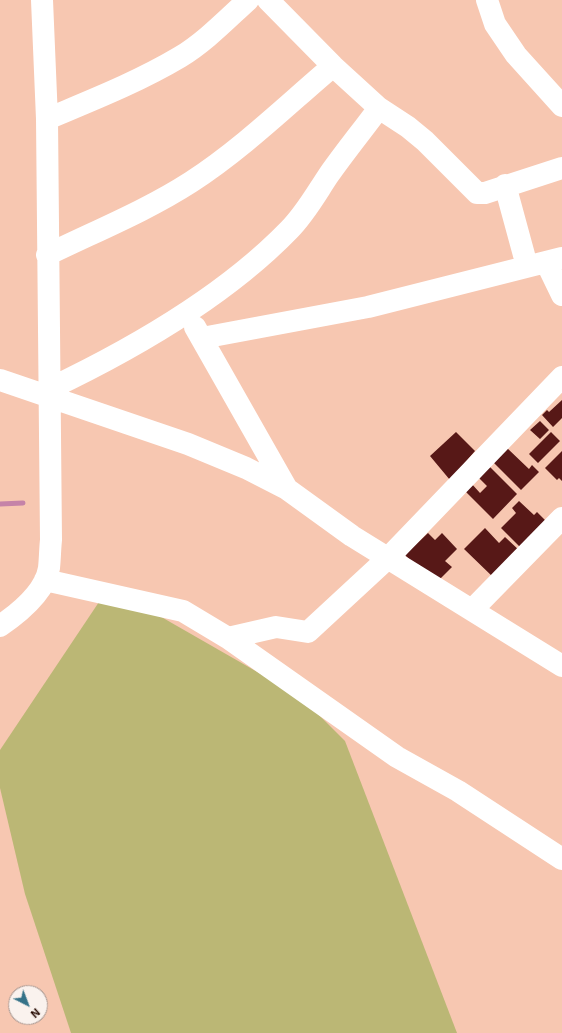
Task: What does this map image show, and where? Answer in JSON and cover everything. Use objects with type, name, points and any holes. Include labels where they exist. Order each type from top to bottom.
[{"type":"street","points":[[0,626],[23,607],[45,580],[49,569],[51,540],[48,392],[47,119],[42,0]]},
{"type":"street","points":[[47,119],[88,102],[180,57],[195,46],[248,0]]},
{"type":"street","points":[[268,0],[333,66],[378,108],[414,132],[477,193],[485,193],[505,185],[562,168]]},
{"type":"street","points":[[487,0],[495,24],[516,55],[562,106]]},
{"type":"street","points":[[47,255],[140,212],[192,181],[237,147],[333,66]]},
{"type":"street","points":[[48,392],[143,341],[186,312],[263,255],[290,229],[378,108]]},
{"type":"street","points":[[505,185],[562,295]]},
{"type":"street","points":[[202,338],[368,307],[545,262]]},
{"type":"street","points":[[186,312],[287,489]]},
{"type":"street","points":[[228,638],[276,627],[308,632],[388,558],[562,377]]},
{"type":"street","points":[[0,380],[48,392],[188,444],[246,468],[287,489],[352,536],[562,666]]},
{"type":"street","points":[[472,610],[562,518]]},
{"type":"street","points":[[45,580],[183,612],[228,638],[397,757],[458,791],[562,859]]},
{"type":"shaded area","points":[[109,587],[301,697],[345,741],[457,1033],[71,1033],[25,894],[0,788],[0,750]]},
{"type":"building","points":[[562,400],[562,418],[553,427],[542,415],[547,410],[549,412]]},
{"type":"building","points":[[540,421],[549,430],[540,439],[530,430]]},
{"type":"building","points":[[456,432],[475,451],[450,480],[430,456]]},
{"type":"building","points":[[551,432],[560,441],[538,463],[529,454]]},
{"type":"building","points":[[507,448],[529,469],[532,465],[539,472],[521,490],[493,462]]},
{"type":"building","points":[[562,451],[562,481],[559,478],[557,480],[545,468]]},
{"type":"building","points":[[488,465],[517,494],[493,519],[464,490],[471,483],[480,493],[487,486],[477,476]]},
{"type":"building","points":[[519,501],[534,515],[537,512],[547,522],[521,548],[501,528],[516,513],[512,508]]},
{"type":"building","points":[[485,528],[499,543],[505,537],[521,552],[494,578],[464,549]]},
{"type":"building","points":[[428,533],[435,540],[442,533],[457,549],[445,561],[452,567],[434,585],[405,555]]},
{"type":"waterway","points":[[0,504],[23,503]]}]
